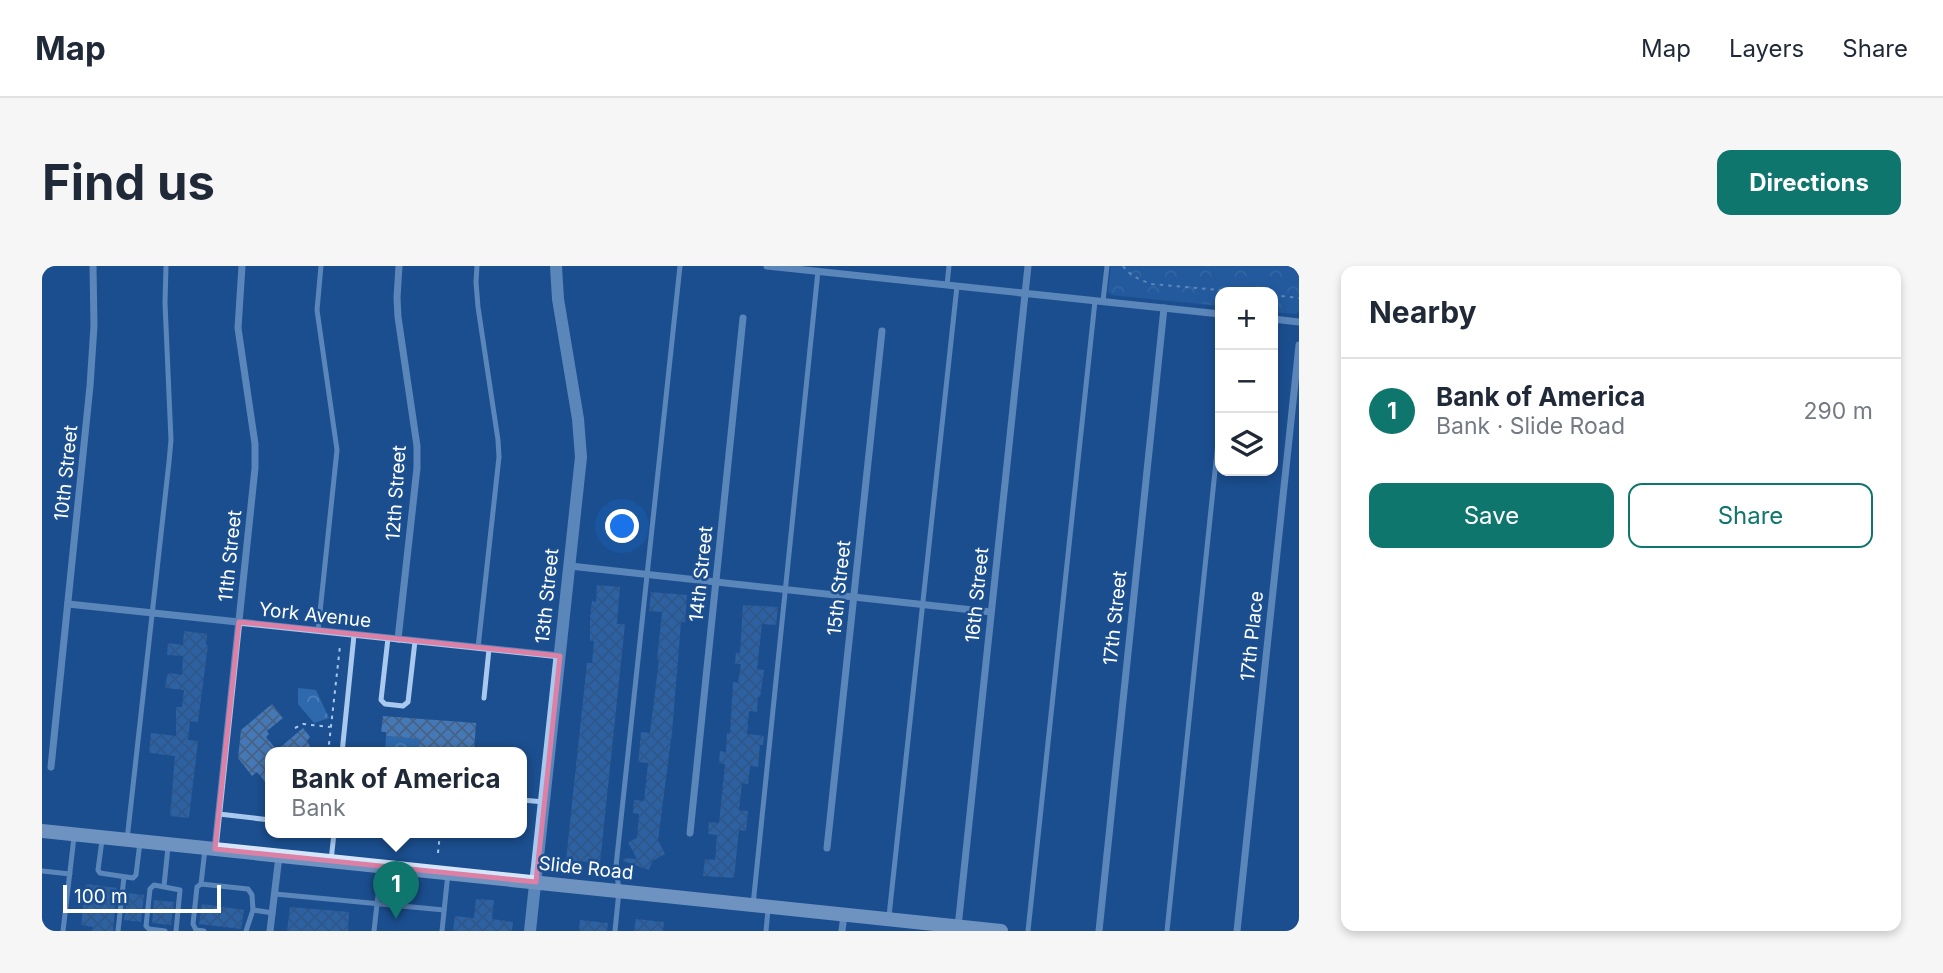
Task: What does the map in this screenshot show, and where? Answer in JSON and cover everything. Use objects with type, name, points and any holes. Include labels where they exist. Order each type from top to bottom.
[{"type":"main road","name":"Slide Road","points":[[42,831],[889,919],[918,927],[1000,931]]},
{"type":"street","name":"10th Street","points":[[51,767],[90,386],[94,326],[93,266]]},
{"type":"street","name":"11th Street","points":[[210,848],[219,814],[255,468],[255,444],[239,328],[242,266]]},
{"type":"street","name":"12th Street","points":[[398,639],[417,446],[398,317],[399,266]]},
{"type":"street","name":"13th Street","points":[[530,931],[581,457],[578,419],[558,299],[556,266]]},
{"type":"street","points":[[767,266],[1215,313]]},
{"type":"street","points":[[868,277],[869,266]]},
{"type":"street","name":"16th Street","points":[[958,927],[1028,266]]},
{"type":"street","name":"17th Street","points":[[1099,931],[1164,308]]},
{"type":"street","name":"14th Street","points":[[690,833],[743,318]]},
{"type":"street","points":[[1278,320],[1299,322]]},
{"type":"street","name":"15th Street","points":[[827,848],[881,331]]},
{"type":"street","name":"17th Place","points":[[1237,931],[1299,345]]},
{"type":"street","points":[[569,566],[991,612]]},
{"type":"street","name":"York Avenue","points":[[68,604],[559,656]]},
{"type":"street","points":[[270,931],[279,856]]},
{"type":"street","points":[[842,931],[844,915]]},
{"type":"lane","points":[[102,837],[98,870],[100,873],[133,878],[136,875],[133,841],[171,440],[166,266]]},
{"type":"lane","points":[[318,631],[337,450],[317,310],[321,266]]},
{"type":"lane","points":[[477,266],[475,282],[499,457],[478,648]]},
{"type":"lane","points":[[615,931],[619,891],[616,866],[680,266]]},
{"type":"lane","points":[[947,285],[949,266]]},
{"type":"lane","points":[[1028,931],[1099,301],[1107,266]]},
{"type":"lane","points":[[753,905],[818,271]]},
{"type":"lane","points":[[889,919],[957,286]]},
{"type":"lane","points":[[1167,931],[1215,471]]},
{"type":"lane","points":[[343,747],[354,635]]},
{"type":"lane","points":[[388,638],[381,700],[386,704],[403,706],[408,702],[415,641]]},
{"type":"lane","points":[[484,698],[489,649]]},
{"type":"lane","points":[[527,800],[544,802]]},
{"type":"lane","points":[[219,814],[265,819]]},
{"type":"lane","points":[[63,931],[75,834]]},
{"type":"lane","points":[[331,861],[333,838]]},
{"type":"lane","points":[[164,886],[168,844]]},
{"type":"lane","points":[[204,931],[194,928],[197,887],[201,884],[210,848]]},
{"type":"lane","points":[[374,931],[381,866]]},
{"type":"lane","points":[[42,871],[70,874]]},
{"type":"lane","points":[[442,931],[448,873]]},
{"type":"lane","points":[[118,931],[124,877]]},
{"type":"lane","points":[[201,884],[250,890],[253,911],[246,931]]},
{"type":"lane","points":[[164,931],[146,926],[152,886],[180,890],[176,931]]},
{"type":"lane","points":[[275,894],[444,910]]},
{"type":"lane","points":[[766,931],[769,907]]},
{"type":"lane","points":[[253,911],[273,913]]},
{"type":"path","points":[[1124,266],[1140,280],[1152,284],[1215,290]]},
{"type":"path","points":[[1278,296],[1297,298]]},
{"type":"path","points":[[329,747],[340,646]]},
{"type":"path","points":[[295,728],[309,718]]},
{"type":"path","points":[[303,724],[331,727]]},
{"type":"path","points":[[438,853],[440,838]]},
{"type":"highlighted area","points":[[239,622],[560,656],[536,882],[215,849]]},
{"type":"green space","points":[[1111,266],[1299,266],[1299,311],[1296,314],[1278,312],[1278,287],[1215,287],[1215,305],[1111,295],[1108,291]]},
{"type":"green space","points":[[298,688],[316,690],[329,718],[314,723],[298,704]]},
{"type":"green space","points":[[386,736],[420,739],[419,747],[385,747]]},
{"type":"building","points":[[597,585],[620,587],[617,624],[625,624],[600,863],[566,860],[587,663],[592,663],[594,641],[590,641],[590,618],[592,601],[596,602]]},
{"type":"building","points":[[651,592],[687,595],[685,622],[681,622],[672,732],[658,840],[665,854],[652,861],[649,870],[623,861],[624,858],[637,859],[628,842],[637,838],[639,814],[633,813],[634,800],[644,801],[648,763],[638,762],[641,732],[650,733],[659,660],[662,612],[649,611]]},
{"type":"building","points":[[743,605],[778,607],[776,625],[762,624],[757,669],[764,670],[760,697],[757,712],[749,711],[747,734],[764,736],[763,745],[760,745],[758,767],[750,766],[748,784],[742,783],[739,810],[748,811],[746,831],[739,830],[734,878],[703,876],[705,859],[715,860],[717,835],[708,834],[709,822],[719,823],[725,764],[719,763],[720,751],[726,752],[727,733],[730,734],[733,682],[738,683],[741,664],[735,664],[736,652],[740,653]]},
{"type":"building","points":[[184,631],[207,634],[208,645],[198,722],[190,721],[188,740],[198,741],[189,818],[170,816],[175,756],[149,753],[151,733],[176,736],[176,707],[182,707],[184,690],[165,688],[169,673],[182,675],[183,656],[167,655],[168,643],[183,645]]},
{"type":"building","points":[[272,704],[283,718],[267,731],[269,734],[266,737],[274,747],[265,747],[265,782],[257,772],[252,776],[238,758],[241,730]]},
{"type":"building","points":[[383,716],[476,723],[474,747],[419,747],[420,739],[386,736],[386,732],[381,732]]},
{"type":"building","points":[[303,728],[310,737],[307,741],[310,746],[281,747]]},
{"type":"building","points":[[86,884],[117,888],[113,931],[92,931],[93,927],[81,925]]},
{"type":"building","points":[[128,893],[144,895],[141,922],[124,920]]},
{"type":"building","points":[[476,899],[494,900],[492,919],[513,922],[512,931],[453,931],[455,916],[474,918]]},
{"type":"building","points":[[154,900],[174,902],[171,925],[152,923]]},
{"type":"building","points":[[202,904],[244,910],[241,929],[199,924]]},
{"type":"building","points":[[290,907],[349,912],[348,931],[287,931]]},
{"type":"building","points":[[636,919],[664,922],[663,931],[634,931]]},
{"type":"building","points":[[580,920],[608,923],[607,931],[579,931]]},
{"type":"place","name":"Bank of America","points":[[396,919]]}]
